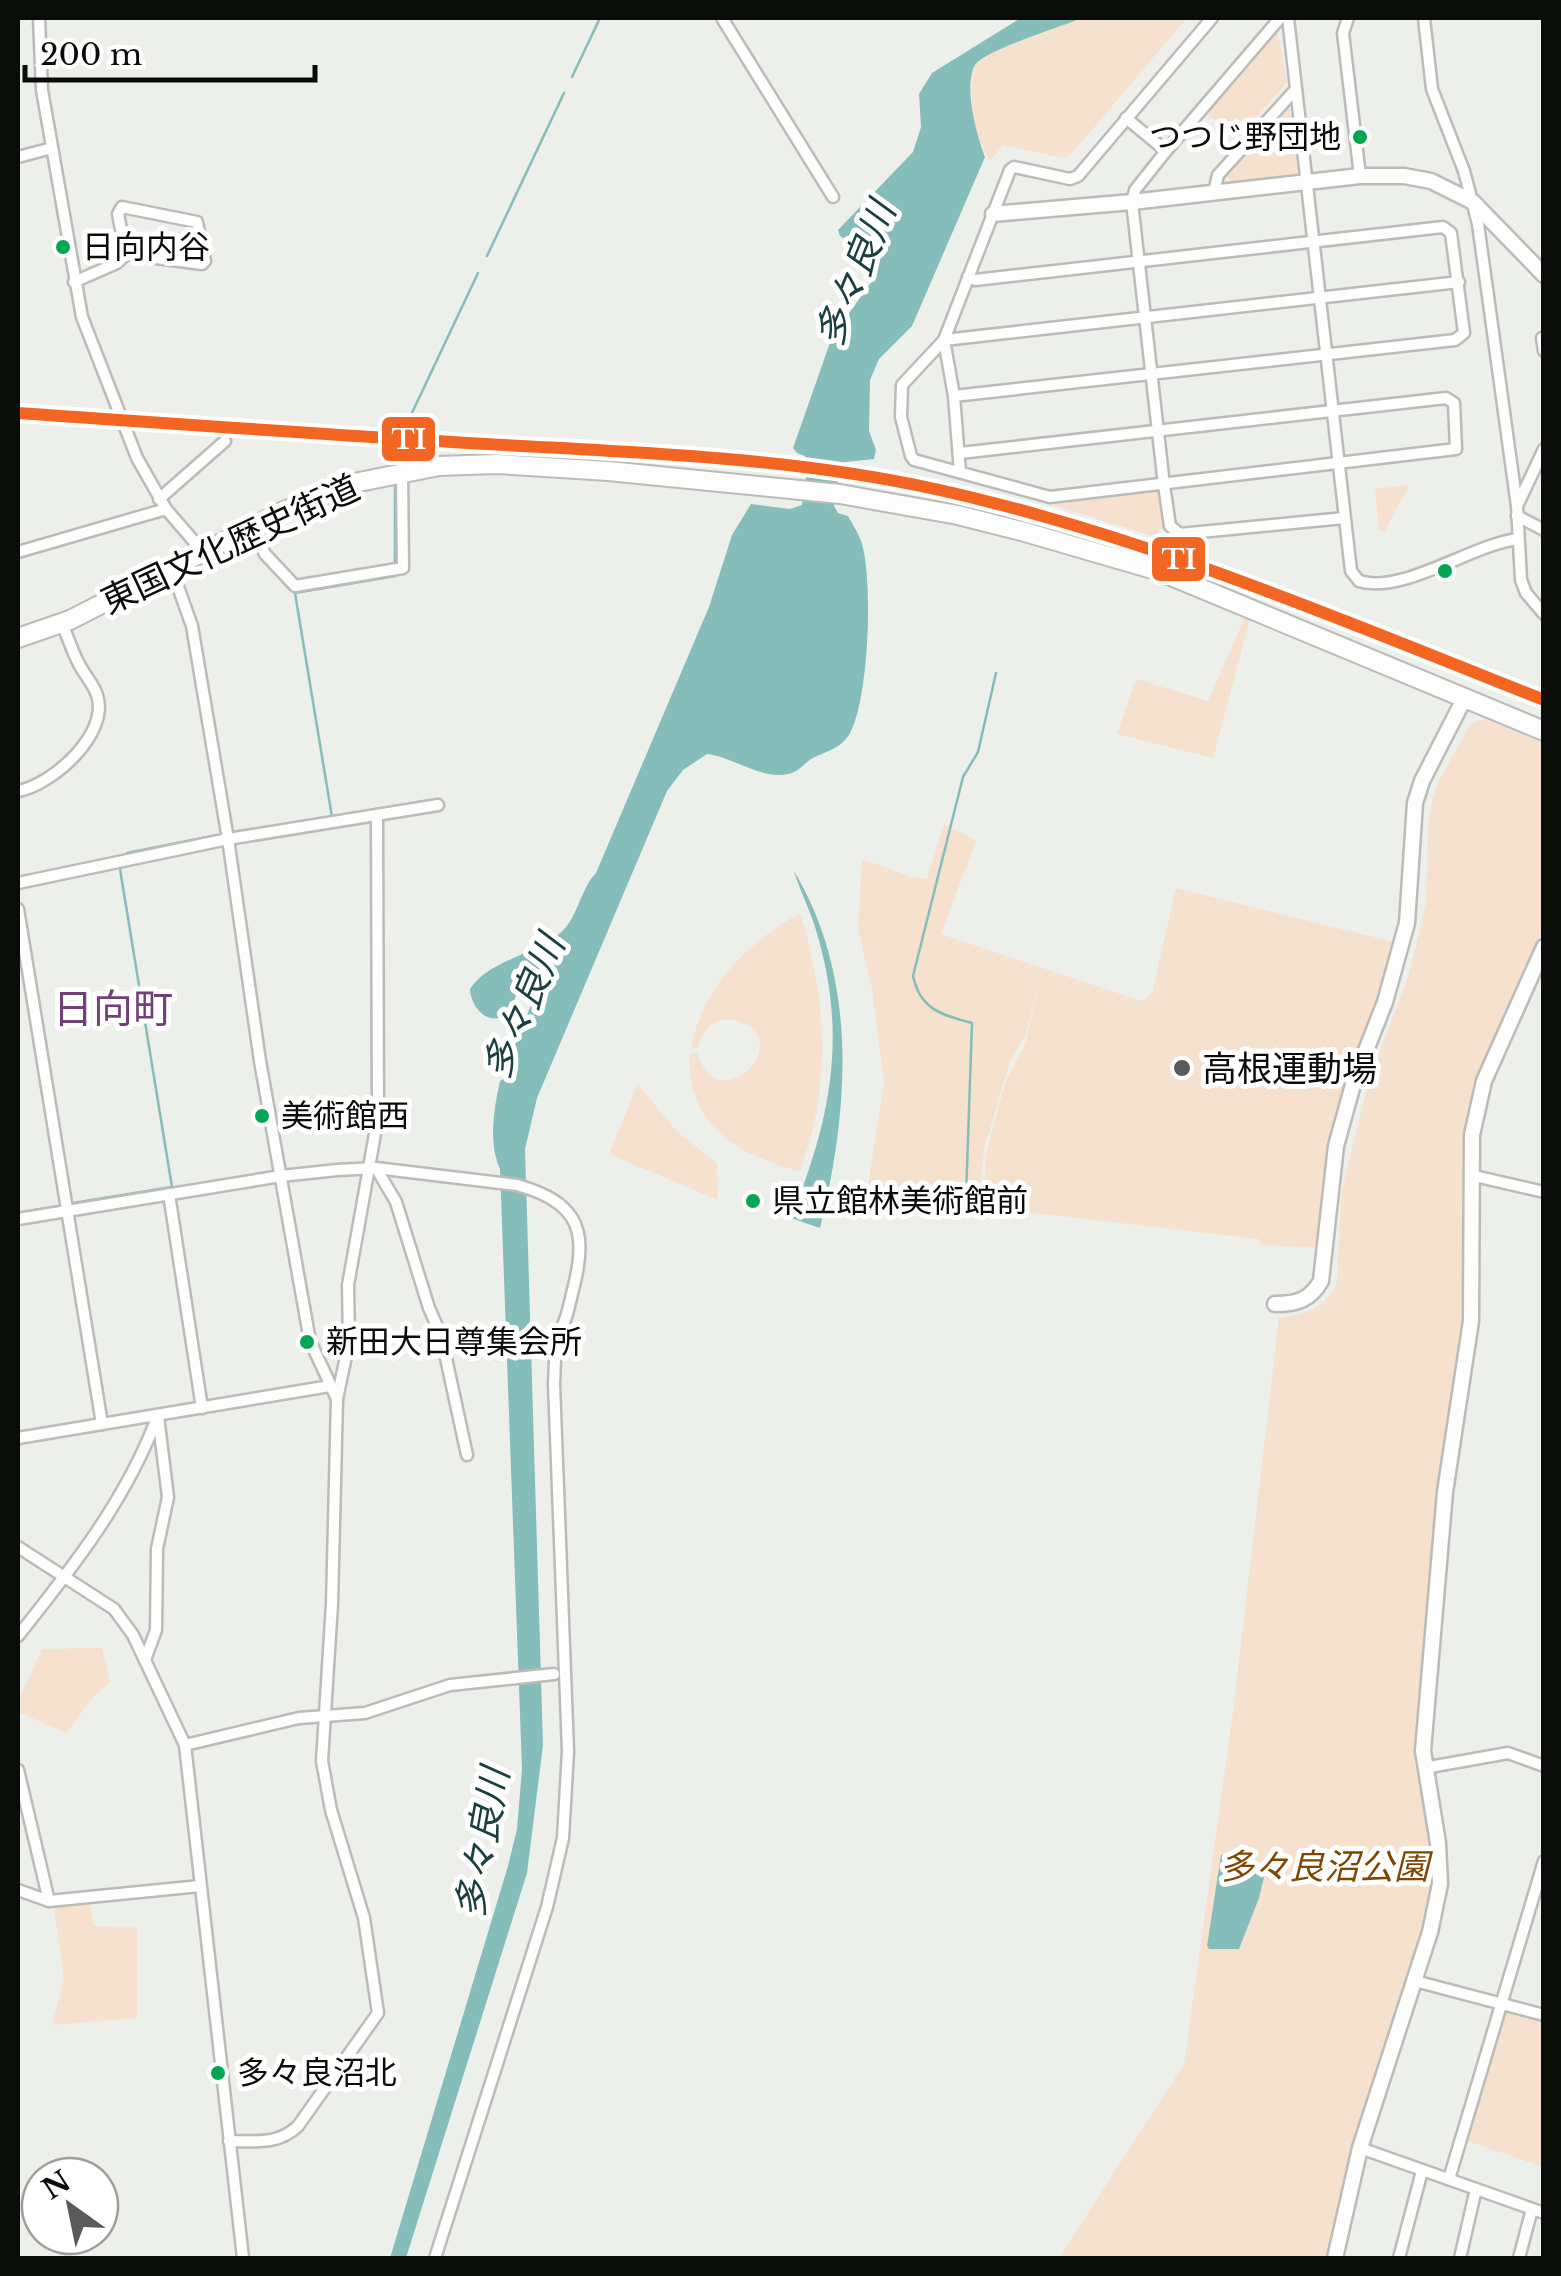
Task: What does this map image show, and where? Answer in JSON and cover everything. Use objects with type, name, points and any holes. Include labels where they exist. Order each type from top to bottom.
[{"type":"highway","name":"東国文化歴史街道","points":[[18,638],[62,623],[332,490],[402,471],[439,466],[497,464],[608,470],[800,488],[958,515],[1148,567],[1544,731]]},
{"type":"street","points":[[39,18],[42,90],[82,318],[120,420],[163,504],[204,552]]},
{"type":"street","points":[[722,18],[833,197]]},
{"type":"street","points":[[960,453],[1450,398],[1458,442],[1452,450],[1050,498],[914,460],[901,416],[904,380],[944,340],[1010,170],[1014,167],[1070,179],[1078,176],[1212,18]]},
{"type":"street","points":[[1280,18],[1166,151],[1136,190],[1132,202],[1157,431],[1174,532],[1344,518]]},
{"type":"street","points":[[1288,18],[1350,571],[1363,584],[1426,572],[1518,539]]},
{"type":"street","points":[[1348,18],[1342,33],[1360,176]]},
{"type":"street","points":[[1424,18],[1432,88],[1473,202],[1517,511],[1521,580],[1544,614]]},
{"type":"street","points":[[1214,192],[1218,175],[1296,89]]},
{"type":"street","points":[[1126,118],[1166,151]]},
{"type":"street","points":[[18,157],[52,148]]},
{"type":"street","points":[[993,214],[1360,176],[1420,179],[1473,202],[1544,275]]},
{"type":"street","points":[[122,207],[197,222],[205,261],[202,264],[126,254],[118,214],[122,207]]},
{"type":"street","points":[[954,396],[1462,338],[1464,333],[1451,232],[1443,227],[975,280],[968,277]]},
{"type":"street","points":[[74,282],[117,263],[126,254]]},
{"type":"street","points":[[944,340],[1459,282]]},
{"type":"street","points":[[1542,338],[1544,352]]},
{"type":"street","points":[[944,340],[954,396],[960,472]]},
{"type":"street","points":[[18,552],[163,504],[225,441]]},
{"type":"street","points":[[1517,511],[1540,466],[1544,449]]},
{"type":"street","points":[[252,527],[265,554],[295,586],[403,568],[402,471]]},
{"type":"street","points":[[1517,511],[1544,530]]},
{"type":"street","points":[[172,570],[190,612],[310,1341],[337,1399]]},
{"type":"street","points":[[18,791],[45,782],[75,756],[98,714],[96,692],[75,658],[62,623]]},
{"type":"street","points":[[1275,1304],[1300,1302],[1322,1281],[1336,1146],[1408,923],[1415,803],[1422,781],[1465,697]]},
{"type":"street","points":[[18,883],[228,839],[438,805]]},
{"type":"street","points":[[229,2141],[287,2136],[378,2013],[374,1965],[364,1918],[325,1786],[322,1760],[337,1399],[349,1342],[348,1285],[372,1168],[378,1117],[377,815]]},
{"type":"street","points":[[18,908],[102,1424]]},
{"type":"street","points":[[1335,2258],[1360,2148],[1434,1917],[1440,1884],[1438,1842],[1424,1768],[1444,1492],[1471,1321],[1472,1135],[1484,1081],[1544,948]]},
{"type":"street","points":[[372,1168],[396,1202],[441,1334],[467,1455]]},
{"type":"street","points":[[18,1218],[281,1176],[372,1168],[538,1191],[567,1209],[580,1240],[566,1318],[557,1344],[554,1384],[568,1751],[563,1838],[547,1907],[435,2258]]},
{"type":"street","points":[[1470,1175],[1544,1192]]},
{"type":"street","points":[[169,1194],[202,1408]]},
{"type":"street","points":[[18,1438],[330,1386]]},
{"type":"street","points":[[18,1636],[116,1504],[142,1458],[158,1415]]},
{"type":"street","points":[[145,1660],[156,1630],[158,1550],[168,1497],[158,1415]]},
{"type":"street","points":[[18,1547],[114,1608],[145,1660],[185,1745],[243,2258]]},
{"type":"street","points":[[185,1745],[299,1718],[365,1713],[450,1685],[554,1674]]},
{"type":"street","points":[[1424,1768],[1508,1753],[1544,1766]]},
{"type":"street","points":[[18,1770],[49,1901]]},
{"type":"street","points":[[1449,2180],[1499,2001],[1544,1861]]},
{"type":"street","points":[[18,1890],[49,1901],[200,1886]]},
{"type":"street","points":[[1414,1982],[1544,2015]]},
{"type":"street","points":[[1360,2148],[1538,2211],[1519,2258]]},
{"type":"street","points":[[1399,2258],[1422,2171]]},
{"type":"street","points":[[1460,2258],[1476,2189]]},
{"type":"green space","points":[[1082,18],[1187,18],[1073,152],[1064,158],[1003,145],[990,161],[974,129],[971,78],[976,63],[991,52]]},
{"type":"green space","points":[[1278,34],[1287,82],[1238,139],[1205,111],[1270,36]]},
{"type":"green space","points":[[1284,106],[1290,110],[1296,174],[1230,182],[1226,174]]},
{"type":"green space","points":[[1409,485],[1385,531],[1379,531],[1375,489]]},
{"type":"green space","points":[[1156,489],[1161,494],[1165,525],[1153,536],[1052,505]]},
{"type":"green space","points":[[1246,615],[1251,615],[1213,758],[1117,734],[1136,679],[1208,701]]},
{"type":"green space","name":"多々良沼公園","points":[[1485,719],[1543,743],[1544,927],[1481,1070],[1468,1117],[1464,1153],[1465,1294],[1440,1468],[1416,1733],[1415,1766],[1434,1851],[1435,1877],[1427,1915],[1350,2151],[1327,2258],[1059,2258],[1184,2064],[1233,1712],[1279,1318],[1298,1315],[1321,1304],[1337,1281],[1341,1194],[1368,1084],[1408,977],[1426,904],[1432,801],[1438,782],[1471,724]]},
{"type":"green space","name":"高根運動場","points":[[944,824],[976,841],[941,934],[1139,1000],[1152,993],[1176,888],[1398,943],[1342,1102],[1330,1163],[1321,1248],[1262,1245],[1259,1239],[982,1207],[987,1151],[1005,1083],[1025,1045],[1040,981],[1026,1033],[1009,1064],[984,1149],[978,1213],[871,1201],[867,1193],[884,1082],[872,989],[858,929],[862,859],[927,879]]},
{"type":"green space","points":[[800,913],[816,978],[822,1042],[817,1107],[800,1171],[757,1157],[722,1135],[698,1103],[689,1058],[690,1053],[698,1053],[707,1072],[720,1080],[734,1079],[747,1071],[760,1045],[755,1032],[739,1021],[724,1019],[707,1029],[698,1048],[691,1048],[697,1026],[705,1006],[730,969],[763,938]]},
{"type":"green space","points":[[638,1084],[676,1131],[717,1163],[718,1200],[609,1154]]},
{"type":"green space","points":[[102,1648],[110,1682],[66,1733],[18,1712],[18,1703],[42,1649]]},
{"type":"green space","points":[[90,1903],[93,1926],[137,1927],[137,2018],[52,2025],[64,1979],[54,1907]]},
{"type":"green space","points":[[1506,2008],[1543,2020],[1543,2167],[1465,2140],[1500,2010]]},
{"type":"water","points":[[1021,18],[1082,18],[1008,46],[975,65],[971,98],[985,157],[912,326],[879,359],[870,380],[869,431],[876,450],[874,459],[845,462],[841,467],[834,506],[838,513],[848,516],[862,544],[867,585],[865,668],[850,733],[838,746],[788,774],[767,774],[707,754],[683,770],[667,791],[537,1098],[525,1149],[543,1745],[527,1873],[406,2258],[390,2258],[508,1866],[517,1829],[522,1769],[500,1169],[493,1125],[500,1081],[505,1078],[505,1069],[536,993],[529,983],[519,987],[510,1010],[490,1018],[478,1010],[470,989],[488,971],[559,934],[571,920],[596,873],[709,607],[732,535],[751,504],[790,509],[802,505],[808,464],[805,456],[793,448],[832,337],[875,277],[870,257],[840,236],[838,230],[913,152],[921,127],[919,94],[932,73]]},
{"type":"water","points":[[794,871],[830,956],[842,1046],[837,1138],[820,1228],[791,1218],[825,1111],[833,1041],[826,969]]},
{"type":"water","points":[[1221,1855],[1252,1859],[1265,1873],[1239,1949],[1207,1946]]},
{"type":"pier","points":[[803,464],[845,470],[844,480],[802,475]]},
{"type":"waterway","points":[[572,77],[600,18]]},
{"type":"waterway","points":[[487,256],[564,93]]},
{"type":"waterway","points":[[411,415],[478,273]]},
{"type":"waterway","points":[[395,486],[395,564]]},
{"type":"waterway","points":[[330,818],[295,593],[395,576]]},
{"type":"waterway","points":[[981,1211],[973,1210],[966,1196],[972,1023],[934,1009],[921,996],[913,976],[963,777],[978,752],[996,673]]},
{"type":"waterway","points":[[234,832],[307,821]]},
{"type":"waterway","points":[[127,853],[217,835]]},
{"type":"waterway","points":[[73,1203],[172,1187],[120,869]]},
{"type":"waterway","points":[[18,1213],[58,1206]]},
{"type":"transit line","name":"TI","points":[[18,413],[667,454],[882,479],[1013,508],[1167,555],[1544,700]]},
{"type":"place","name":"つつじ野団地","points":[[1360,137]]},
{"type":"place","name":"日向内谷","points":[[63,247]]},
{"type":"place","name":"高根運動場","points":[[1182,1068]]},
{"type":"place","name":"美術館西","points":[[262,1116]]},
{"type":"place","name":"県立館林美術館前","points":[[753,1201]]},
{"type":"place","name":"新田大日尊集会所","points":[[307,1342]]},
{"type":"place","name":"多々良沼北","points":[[218,2073]]},
{"type":"district","name":"日向町","points":[[113,1009]]},
{"type":"water label","name":"多々良川","points":[[855,274]]},
{"type":"water label","name":"多々良川","points":[[523,1007]]},
{"type":"water label","name":"多々良川","points":[[482,1843]]}]
